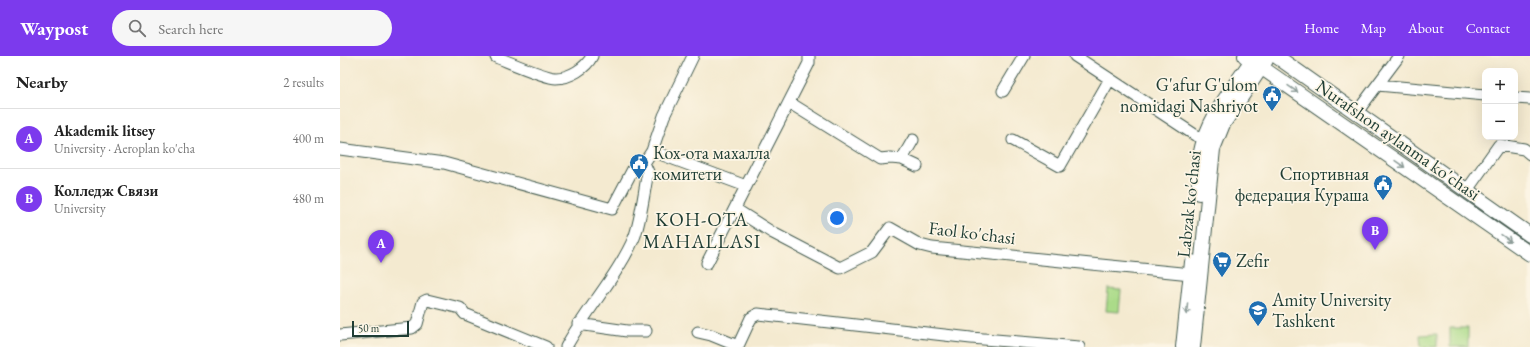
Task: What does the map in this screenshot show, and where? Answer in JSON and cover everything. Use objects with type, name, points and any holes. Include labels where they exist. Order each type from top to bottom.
[{"type":"main road","name":"Nurafshon aylanma ko'chasi","points":[[1276,56],[1530,235]]},
{"type":"main road","name":"Nurafshon aylanma ko'chasi","points":[[1256,59],[1440,192],[1530,254]]},
{"type":"main road","name":"Labzak ko'chasi","points":[[1183,347],[1199,198],[1200,161],[1209,141],[1216,113],[1256,59]]},
{"type":"main road","name":"Labzak ko'chasi","points":[[1193,347],[1210,165],[1209,141]]},
{"type":"main road","points":[[1440,192],[1440,181],[1450,178]]},
{"type":"street","points":[[496,57],[557,78],[575,72],[589,62],[592,56]]},
{"type":"street","points":[[340,150],[444,163],[612,209],[633,169],[644,163],[652,151],[664,116],[693,56]]},
{"type":"street","points":[[708,263],[746,186],[790,103],[809,63],[809,56]]},
{"type":"street","points":[[1003,90],[1024,56]]},
{"type":"street","points":[[1075,56],[1209,141]]},
{"type":"street","points":[[1357,112],[1399,56]]},
{"type":"street","points":[[1013,140],[1060,166],[1110,79]]},
{"type":"street","points":[[1378,85],[1482,95]]},
{"type":"street","points":[[1518,98],[1530,99]]},
{"type":"street","points":[[790,103],[880,159],[902,159],[917,166]]},
{"type":"street","points":[[902,159],[913,140]]},
{"type":"street","points":[[1467,190],[1498,145],[1524,149],[1530,154]]},
{"type":"street","points":[[652,151],[746,186]]},
{"type":"street","points":[[566,347],[578,324],[615,270],[634,237],[648,172],[644,163]]},
{"type":"street","name":"Faol ko'chasi","points":[[735,209],[774,233],[840,268],[872,252],[890,228],[920,244],[932,248],[1191,274]]},
{"type":"street","points":[[340,335],[412,328],[417,324],[423,302],[427,300],[460,308],[465,314],[546,347]]},
{"type":"street","points":[[698,332],[711,335],[738,346],[751,318],[758,314],[968,342],[1079,347]]},
{"type":"street","points":[[578,324],[627,331],[646,331]]},
{"type":"green space","points":[[1108,289],[1121,290],[1119,312],[1106,311]]},
{"type":"green space","points":[[1450,328],[1468,328],[1468,347],[1450,347]]},
{"type":"green space","points":[[1437,334],[1437,347],[1421,347],[1420,335]]},
{"type":"place","name":"G'afur G'ulom nomidagi Nashriyot","points":[[1272,112]]},
{"type":"place","name":"Кох-ота махалла комитети","points":[[639,180]]},
{"type":"place","name":"Спортивная федерация Кураша","points":[[1383,201]]},
{"type":"place","name":"Колледж Связи","points":[[1375,250]]},
{"type":"place","name":"Akademik litsey","points":[[381,263]]},
{"type":"place","name":"Zefir","points":[[1222,278]]},
{"type":"place","name":"Amity University Tashkent","points":[[1258,327]]},
{"type":"district","name":"KOH-OTA MAHALLASI","points":[[702,230]]}]
